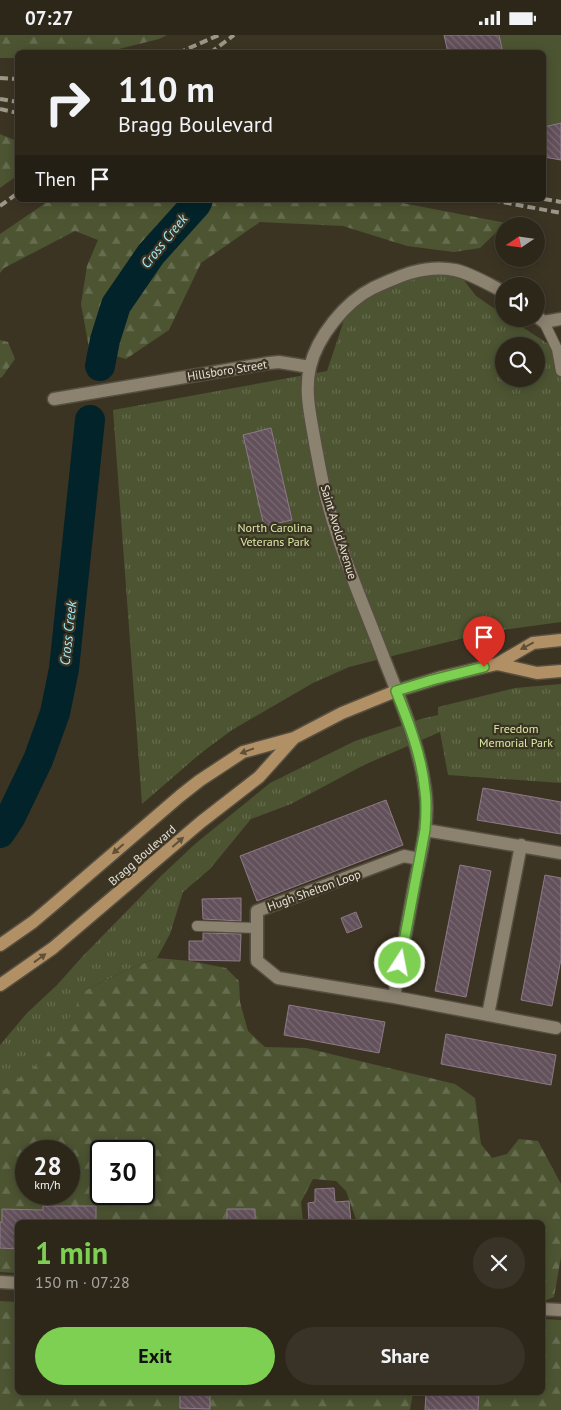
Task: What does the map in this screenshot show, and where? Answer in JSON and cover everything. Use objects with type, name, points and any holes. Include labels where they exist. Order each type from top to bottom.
[{"type":"main road","name":"Bragg Boulevard","points":[[0,945],[46,911],[180,796],[206,776],[243,752],[294,738],[342,713],[396,691],[450,675],[497,664],[533,643],[561,640]]},
{"type":"main road","name":"Bragg Boulevard","points":[[497,664],[537,673],[561,671]]},
{"type":"main road","name":"Bragg Boulevard","points":[[0,985],[53,949],[201,822],[259,777],[294,738]]},
{"type":"street","points":[[310,367],[318,346],[328,329],[350,305],[369,290],[395,278],[415,271],[434,269],[456,270],[495,288]]},
{"type":"street","points":[[545,319],[561,319]]},
{"type":"street","name":"Hillsboro Street","points":[[54,399],[269,363],[279,362],[310,367]]},
{"type":"street","name":"Saint Avold Avenue","points":[[310,367],[307,388],[309,408],[326,498],[353,580],[410,727],[426,792],[425,830],[394,997]]},
{"type":"street","points":[[425,830],[561,853]]},
{"type":"street","points":[[488,1015],[521,845]]},
{"type":"street","name":"Hugh Shelton Loop","points":[[419,859],[404,857],[257,911],[257,961],[278,978],[394,997],[556,1028]]},
{"type":"street","points":[[0,1283],[15,1283]]},
{"type":"street","points":[[545,1309],[561,1309]]},
{"type":"lane","points":[[544,327],[556,349],[561,371]]},
{"type":"lane","points":[[197,926],[257,928]]},
{"type":"green space","points":[[0,35],[167,35],[159,39],[115,50],[15,50],[15,58],[0,58]]},
{"type":"green space","points":[[444,35],[561,35],[561,160],[546,157],[546,50],[448,50]]},
{"type":"green space","points":[[0,134],[15,140],[15,177],[0,188]]},
{"type":"green space","points":[[47,202],[397,202],[495,221],[495,234],[480,248],[454,252],[407,246],[343,226],[260,222],[201,263],[169,330],[126,359],[89,348],[81,304],[87,266],[98,240],[75,231],[4,268],[0,273],[0,234]]},
{"type":"green space","name":"North Carolina Veterans Park","points":[[456,270],[476,296],[495,309],[495,327],[522,327],[538,337],[495,337],[495,387],[545,387],[545,342],[556,349],[561,346],[561,622],[487,632],[349,667],[313,683],[232,730],[201,753],[142,804],[113,410],[327,371],[349,305],[395,278]]},
{"type":"green space","points":[[0,340],[8,342],[15,359],[0,378]]},
{"type":"green space","name":"Freedom Memorial Park","points":[[561,684],[561,783],[448,775],[440,732],[364,765],[291,804],[251,819],[210,869],[183,892],[170,934],[157,958],[86,990],[44,1059],[0,1093],[0,1045],[27,1013],[57,985],[161,876],[195,844],[270,783],[355,741],[438,715],[438,707],[515,688]]},
{"type":"green space","points":[[157,958],[190,961],[226,968],[239,981],[240,1002],[248,1031],[265,1047],[306,1048],[455,1084],[475,1098],[481,1144],[492,1158],[507,1154],[519,1139],[538,1141],[561,1184],[561,1257],[554,1297],[545,1300],[545,1220],[356,1220],[346,1191],[336,1181],[313,1179],[301,1202],[303,1220],[15,1220],[15,1273],[0,1272],[0,1063],[86,990],[129,969]]},
{"type":"green space","points":[[0,1301],[15,1302],[15,1395],[413,1395],[410,1410],[0,1410]]},
{"type":"green space","points":[[545,1319],[561,1320],[561,1410],[473,1410],[469,1395],[545,1395]]},
{"type":"building","points":[[444,35],[499,35],[502,50],[447,50]]},
{"type":"building","points":[[561,123],[561,160],[546,157],[546,127]]},
{"type":"building","points":[[271,428],[292,520],[264,526],[243,435]]},
{"type":"building","points":[[483,788],[561,802],[561,834],[477,820]]},
{"type":"building","points":[[386,800],[403,845],[257,901],[240,856]]},
{"type":"building","points":[[460,865],[491,871],[466,997],[435,991]]},
{"type":"building","points":[[545,875],[561,878],[561,959],[552,1006],[521,1000]]},
{"type":"building","points":[[241,898],[241,921],[203,919],[202,899]]},
{"type":"building","points":[[356,912],[362,927],[347,933],[341,918]]},
{"type":"building","points":[[203,933],[241,934],[240,961],[189,960],[189,941],[203,941]]},
{"type":"building","points":[[289,1005],[385,1022],[379,1053],[284,1035]]},
{"type":"building","points":[[446,1034],[556,1055],[551,1085],[441,1064]]},
{"type":"building","points":[[334,1188],[335,1202],[349,1201],[351,1220],[309,1220],[308,1203],[315,1202],[315,1189]]},
{"type":"building","points":[[43,1206],[96,1206],[96,1220],[15,1220],[15,1249],[0,1248],[2,1209],[43,1210]]},
{"type":"building","points":[[227,1209],[255,1209],[255,1220],[227,1220]]},
{"type":"building","points":[[180,1395],[210,1395],[210,1409],[180,1408]]},
{"type":"building","points":[[426,1395],[479,1395],[478,1410],[425,1410]]},
{"type":"waterway","name":"Cross Creek","points":[[100,366],[105,340],[116,305],[151,254],[197,202]]},
{"type":"waterway","name":"Cross Creek","points":[[0,833],[10,818],[38,760],[55,713],[64,669],[90,420]]},
{"type":"railway","points":[[185,50],[219,35]]},
{"type":"railway","points":[[214,50],[234,35]]},
{"type":"railway","points":[[0,78],[15,79]]},
{"type":"railway","points":[[0,99],[15,102]]},
{"type":"railway","points":[[0,109],[15,112]]},
{"type":"railway","points":[[0,206],[15,195]]},
{"type":"railway","points":[[546,199],[561,202]]},
{"type":"railway","points":[[503,202],[561,213]]},
{"type":"route","points":[[400,963],[425,830],[426,792],[410,727],[396,691],[484,667]]}]
